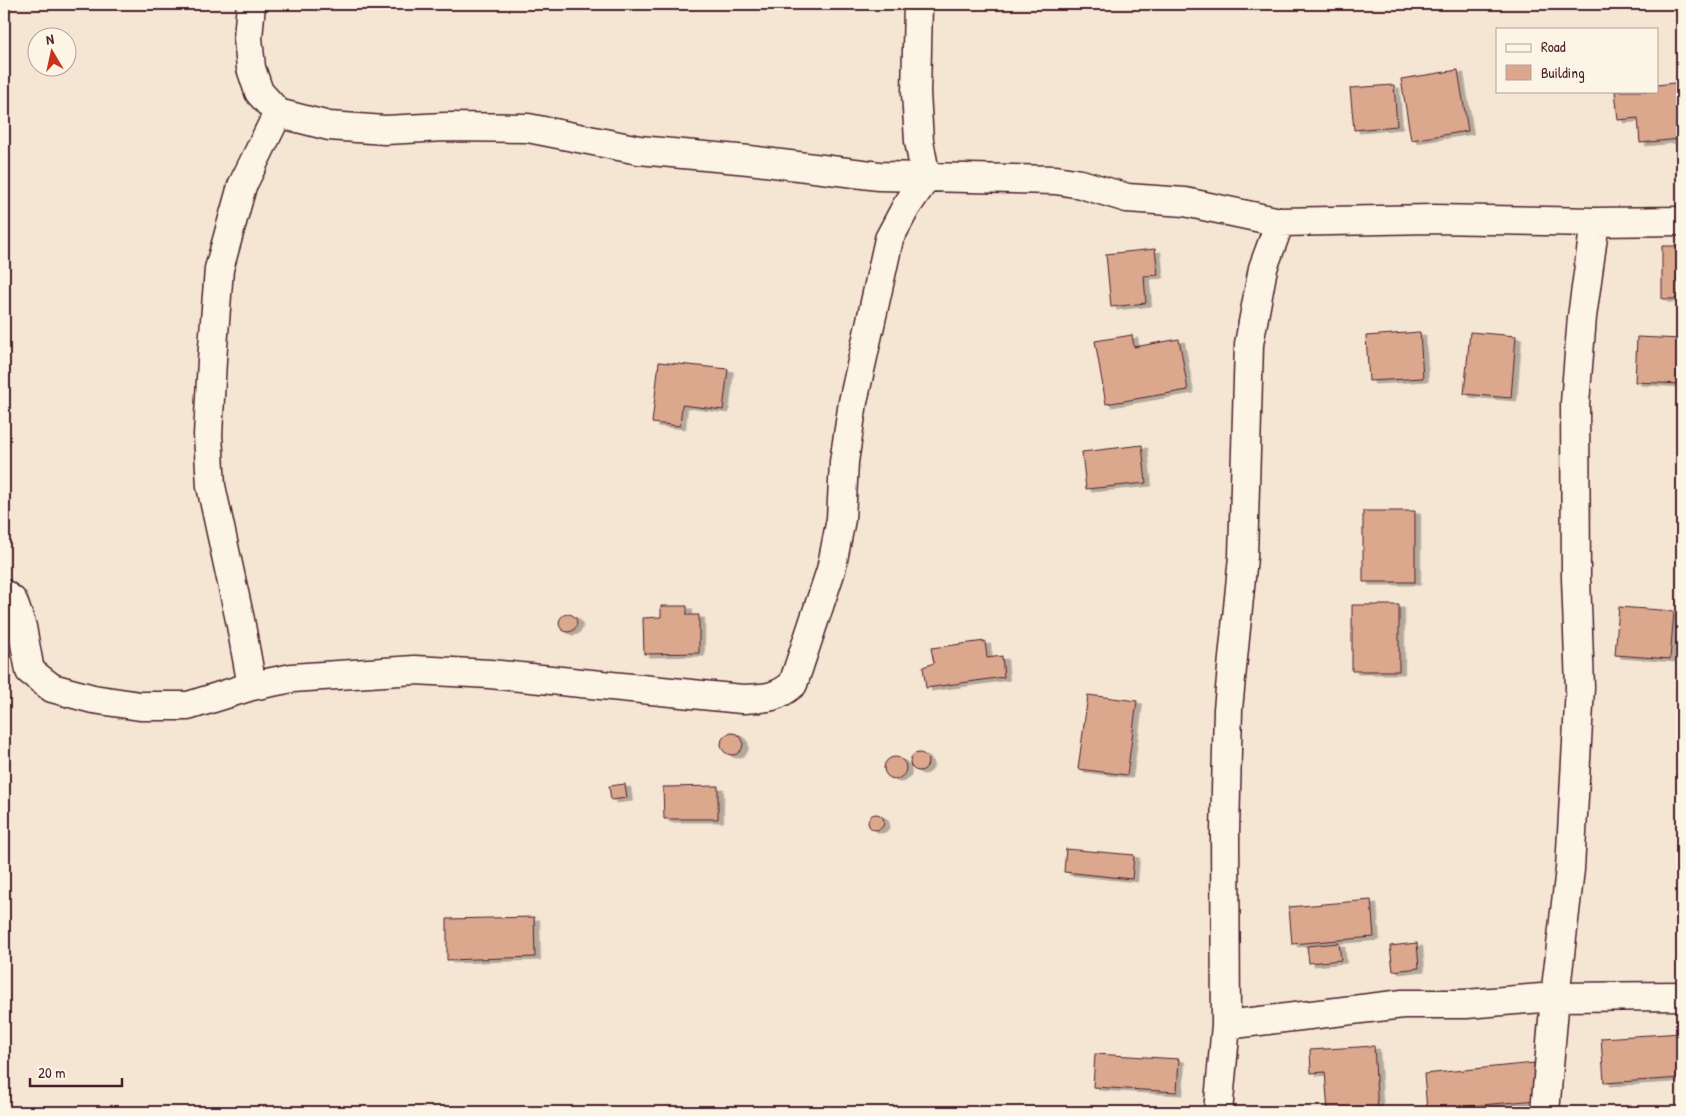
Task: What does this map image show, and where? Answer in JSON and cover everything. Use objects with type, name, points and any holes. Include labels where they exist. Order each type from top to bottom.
[{"type":"street","points":[[251,4],[248,38],[251,68],[259,92],[278,113],[329,126],[385,130],[445,127],[528,128],[639,150],[749,160],[879,176],[1056,180],[1081,184],[1127,198],[1185,202],[1280,222],[1432,219],[1595,222],[1682,220]]},
{"type":"street","points":[[4,594],[13,601],[22,627],[30,671],[52,688],[93,698],[140,706],[188,706],[252,686],[292,678],[414,670],[490,674],[742,699],[770,697],[783,693],[793,684],[831,570],[841,519],[844,462],[853,402],[889,239],[906,207],[926,178],[920,141],[916,93],[918,4]]},
{"type":"street","points":[[252,686],[211,486],[208,435],[219,269],[242,186],[278,113]]},
{"type":"street","points":[[1218,1112],[1226,1025],[1225,832],[1228,709],[1243,557],[1249,344],[1264,268],[1280,222]]},
{"type":"street","points":[[1545,1112],[1554,998],[1570,869],[1580,687],[1576,578],[1575,403],[1582,317],[1595,222]]},
{"type":"street","points":[[1226,1025],[1403,1004],[1466,1004],[1554,998],[1682,996]]},
{"type":"building","points":[[1458,70],[1468,131],[1411,140],[1401,79]]},
{"type":"building","points":[[1682,82],[1682,118],[1677,119],[1679,139],[1640,143],[1638,118],[1618,120],[1615,92],[1658,92],[1658,85]]},
{"type":"building","points":[[1394,85],[1397,126],[1354,130],[1350,88]]},
{"type":"building","points":[[1662,246],[1682,246],[1682,299],[1662,299]]},
{"type":"building","points":[[1155,249],[1158,275],[1144,276],[1146,303],[1111,307],[1106,254]]},
{"type":"building","points":[[1420,332],[1423,378],[1369,381],[1366,336]]},
{"type":"building","points":[[1470,332],[1516,336],[1511,398],[1464,394]]},
{"type":"building","points":[[1132,335],[1134,347],[1179,339],[1188,390],[1106,404],[1095,341]]},
{"type":"building","points":[[1637,337],[1682,339],[1682,384],[1635,382]]},
{"type":"building","points":[[659,362],[728,369],[723,410],[682,405],[680,426],[652,423]]},
{"type":"building","points":[[1142,445],[1146,483],[1086,489],[1082,452]]},
{"type":"building","points":[[1363,511],[1415,511],[1415,582],[1363,582]]},
{"type":"building","points":[[1352,605],[1399,605],[1399,671],[1352,671]]},
{"type":"building","points":[[661,606],[687,606],[687,615],[699,615],[699,653],[644,654],[643,618],[661,617]]},
{"type":"building","points":[[1619,607],[1674,611],[1670,659],[1615,655]]},
{"type":"building","points":[[568,614],[574,617],[577,623],[574,629],[568,632],[562,629],[559,623],[562,617]]},
{"type":"building","points":[[985,641],[987,658],[1002,656],[1004,677],[926,688],[923,667],[934,663],[931,648]]},
{"type":"building","points":[[1088,695],[1137,701],[1127,775],[1078,769]]},
{"type":"building","points":[[732,733],[740,736],[743,744],[740,752],[732,755],[724,752],[721,744],[724,736]]},
{"type":"building","points":[[919,753],[925,756],[928,762],[925,768],[919,771],[913,768],[910,762],[913,756]]},
{"type":"building","points":[[895,757],[905,764],[906,768],[899,778],[895,779],[885,772],[884,768],[891,758]]},
{"type":"building","points":[[625,784],[627,798],[611,800],[609,786]]},
{"type":"building","points":[[718,786],[718,819],[664,819],[663,787]]},
{"type":"building","points":[[876,814],[882,816],[884,822],[882,828],[876,830],[870,828],[868,822],[870,816]]},
{"type":"building","points":[[1066,849],[1134,855],[1132,879],[1064,872]]},
{"type":"building","points":[[1371,900],[1374,937],[1292,944],[1289,907]]},
{"type":"building","points":[[534,917],[535,957],[447,960],[447,919]]},
{"type":"building","points":[[1339,943],[1341,960],[1309,963],[1307,946]]},
{"type":"building","points":[[1417,943],[1419,968],[1393,971],[1390,946]]},
{"type":"building","points":[[1682,1033],[1682,1078],[1604,1083],[1601,1038]]},
{"type":"building","points":[[1374,1046],[1378,1112],[1328,1112],[1325,1072],[1311,1073],[1310,1050]]},
{"type":"building","points":[[1095,1054],[1179,1059],[1177,1092],[1093,1087]]},
{"type":"building","points":[[1534,1063],[1537,1100],[1427,1110],[1424,1074]]}]
